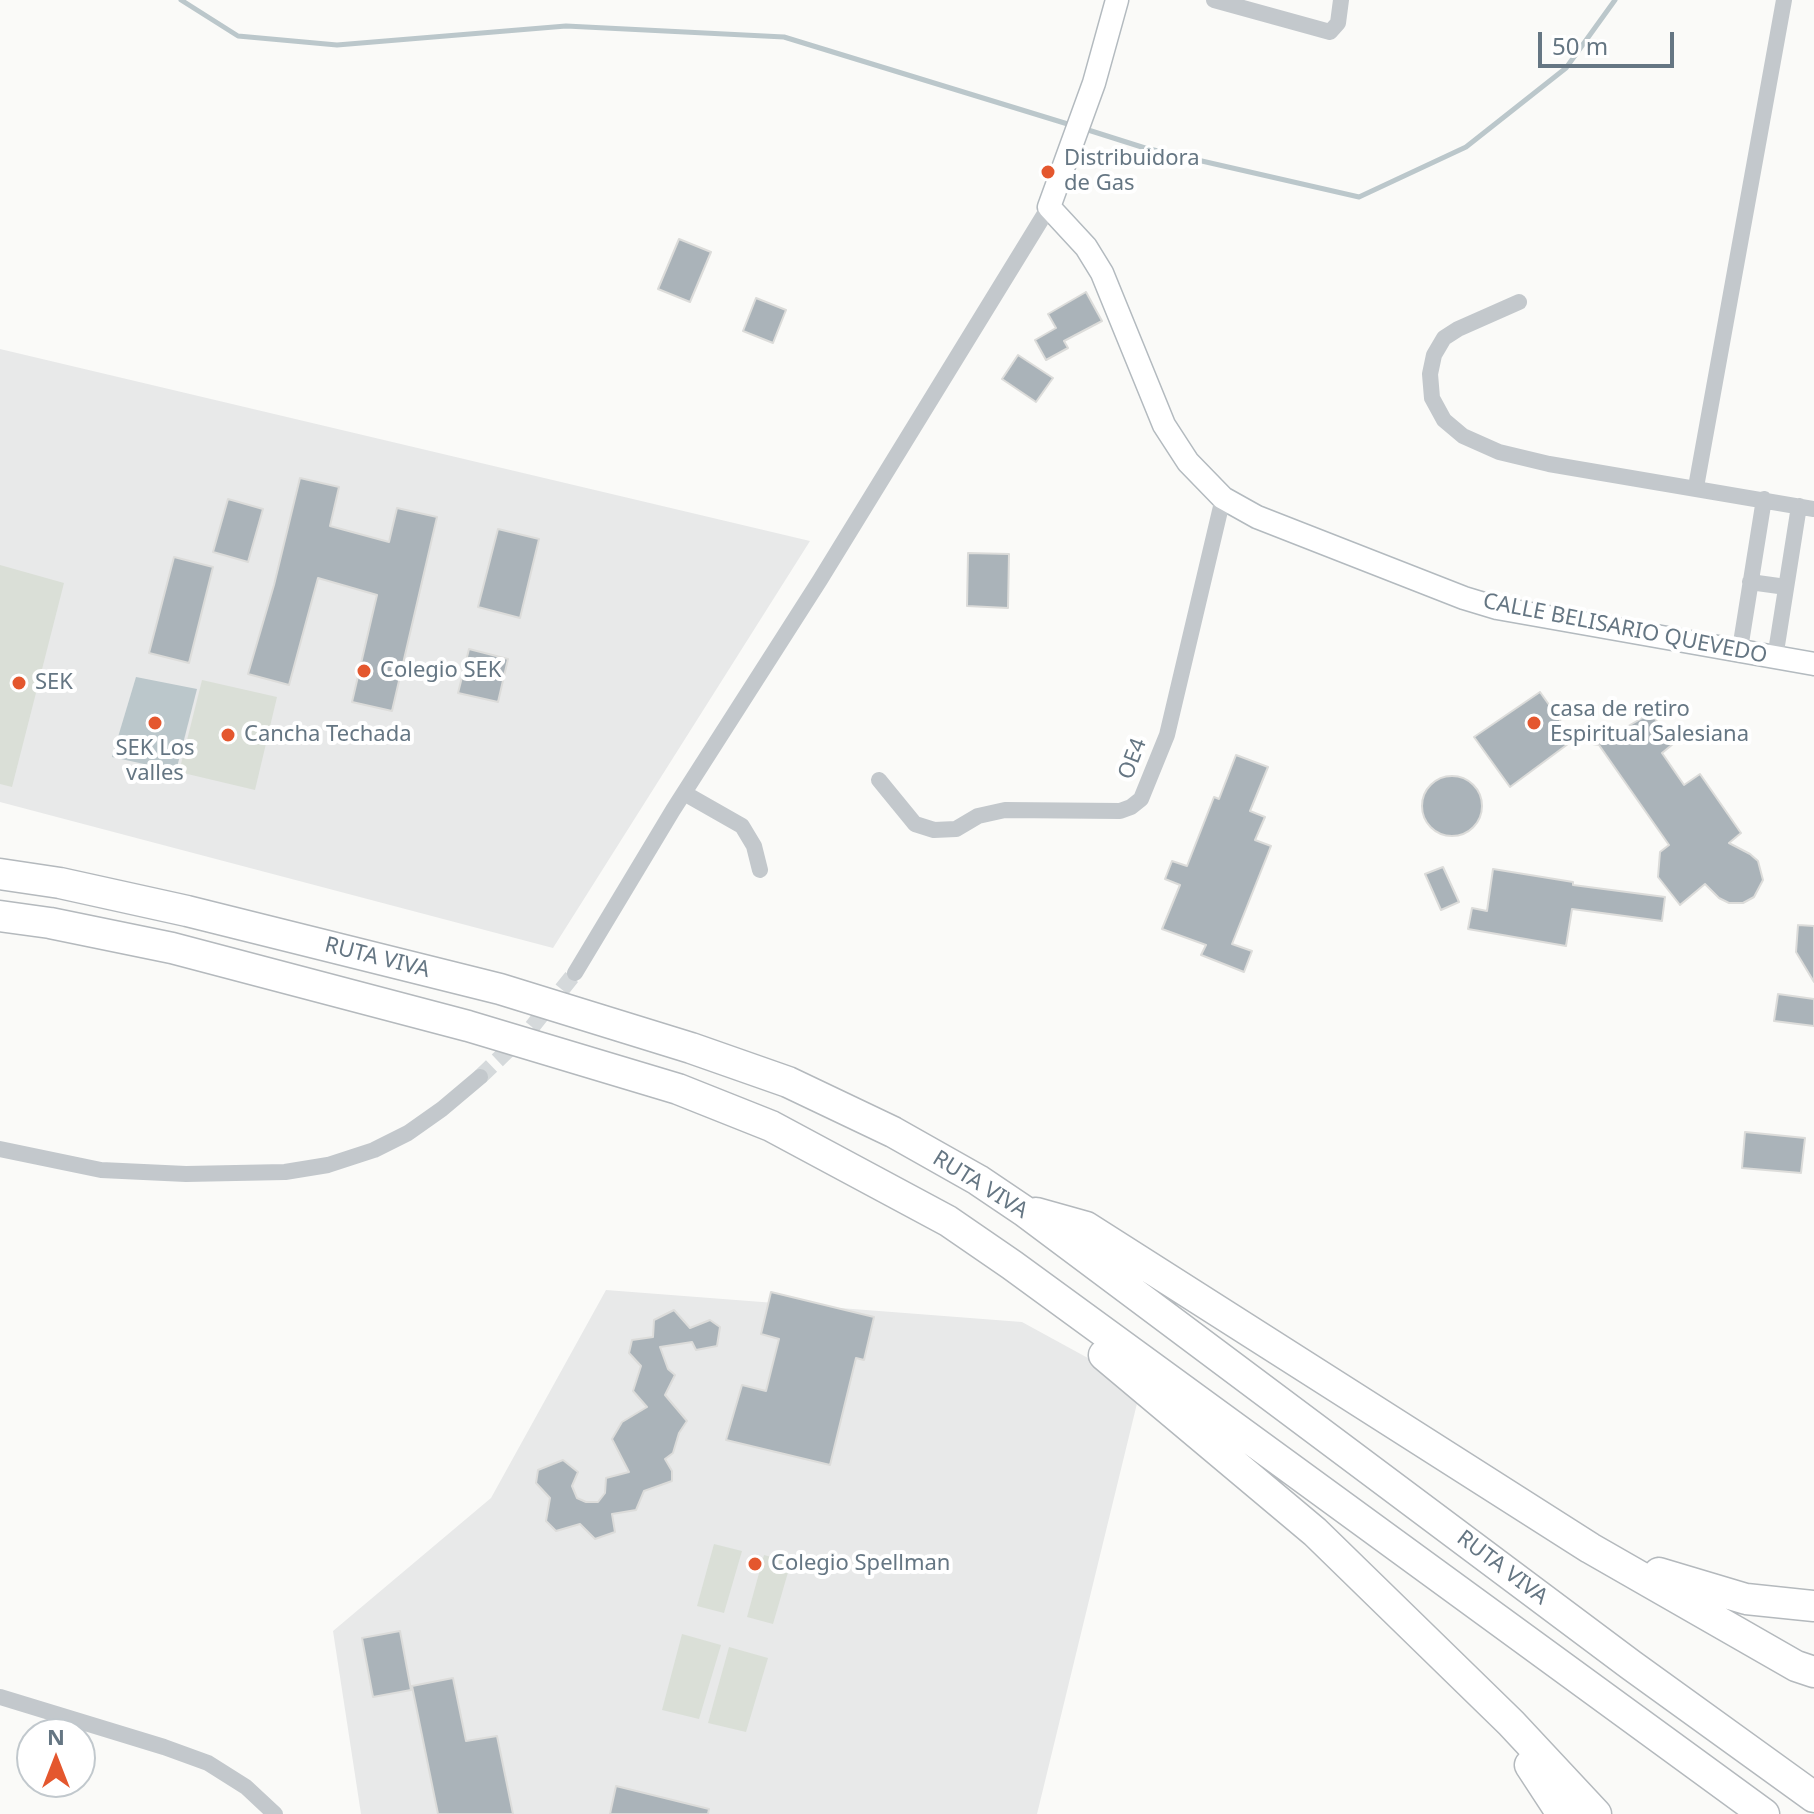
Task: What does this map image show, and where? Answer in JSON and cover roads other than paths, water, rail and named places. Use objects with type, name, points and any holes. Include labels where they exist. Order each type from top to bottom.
[{"type":"highway","name":"RUTA VIVA","points":[[0,874],[60,883],[187,911],[500,989],[691,1048],[788,1082],[893,1132],[978,1180],[1024,1211],[1631,1665],[1814,1797]]},
{"type":"highway","name":"RUTA VIVA","points":[[0,916],[172,948],[468,1026],[678,1089],[771,1126],[948,1221],[1012,1265],[1764,1814]]},
{"type":"highway","points":[[857,1173],[937,1236],[1091,1344],[1315,1532],[1511,1723],[1596,1814]]},
{"type":"highway","points":[[1024,1211],[1057,1217],[1086,1227],[1590,1548],[1796,1666],[1814,1672]]},
{"type":"highway","points":[[1590,1548],[1688,1583],[1746,1599],[1814,1606]]},
{"type":"highway","points":[[1379,1593],[1427,1655],[1536,1771],[1562,1814]]},
{"type":"street","points":[[575,973],[1049,207],[1094,83],[1117,0]]},
{"type":"street","points":[[1214,0],[1330,32],[1338,23],[1341,0]]},
{"type":"street","points":[[1696,487],[1784,0]]},
{"type":"street","name":"CALLE BELISARIO QUEVEDO","points":[[1049,207],[1086,247],[1102,273],[1164,425],[1188,462],[1223,498],[1257,517],[1497,608],[1814,664]]},
{"type":"street","points":[[1519,302],[1444,338],[1434,355],[1430,374],[1432,398],[1444,420],[1463,436],[1499,452],[1549,464],[1806,507],[1786,587],[1775,658]]},
{"type":"street","name":"OE4","points":[[879,780],[915,824],[934,830],[956,829],[978,816],[1005,810],[1120,811],[1141,799],[1167,735],[1223,498]]},
{"type":"street","points":[[1740,649],[1764,499]]},
{"type":"street","points":[[1750,582],[1786,587]]},
{"type":"street","points":[[684,793],[742,826],[754,846],[760,870]]},
{"type":"street","points":[[0,1149],[115,1171],[186,1174],[285,1172],[328,1165],[374,1150],[408,1133],[480,1077]]},
{"type":"street","points":[[0,1697],[208,1763],[246,1787],[275,1814]]},
{"type":"waterway","points":[[181,0],[238,36],[337,45],[566,26],[784,37],[1071,125]]},
{"type":"waterway","points":[[1085,129],[1145,148],[1359,197],[1466,147],[1566,68],[1615,0]]},
{"type":"tunnel","points":[[480,1077],[532,1027],[575,973]]},
{"type":"place","name":"Distribuidora de Gas","points":[[1048,172]]},
{"type":"place","name":"Colegio SEK","points":[[364,671]]},
{"type":"place","name":"SEK","points":[[19,683]]},
{"type":"place","name":"SEK Los valles","points":[[155,723]]},
{"type":"place","name":"casa de retiro Espiritual Salesiana","points":[[1534,723]]},
{"type":"place","name":"Cancha Techada","points":[[228,735]]},
{"type":"place","name":"Colegio Spellman","points":[[755,1564]]}]
